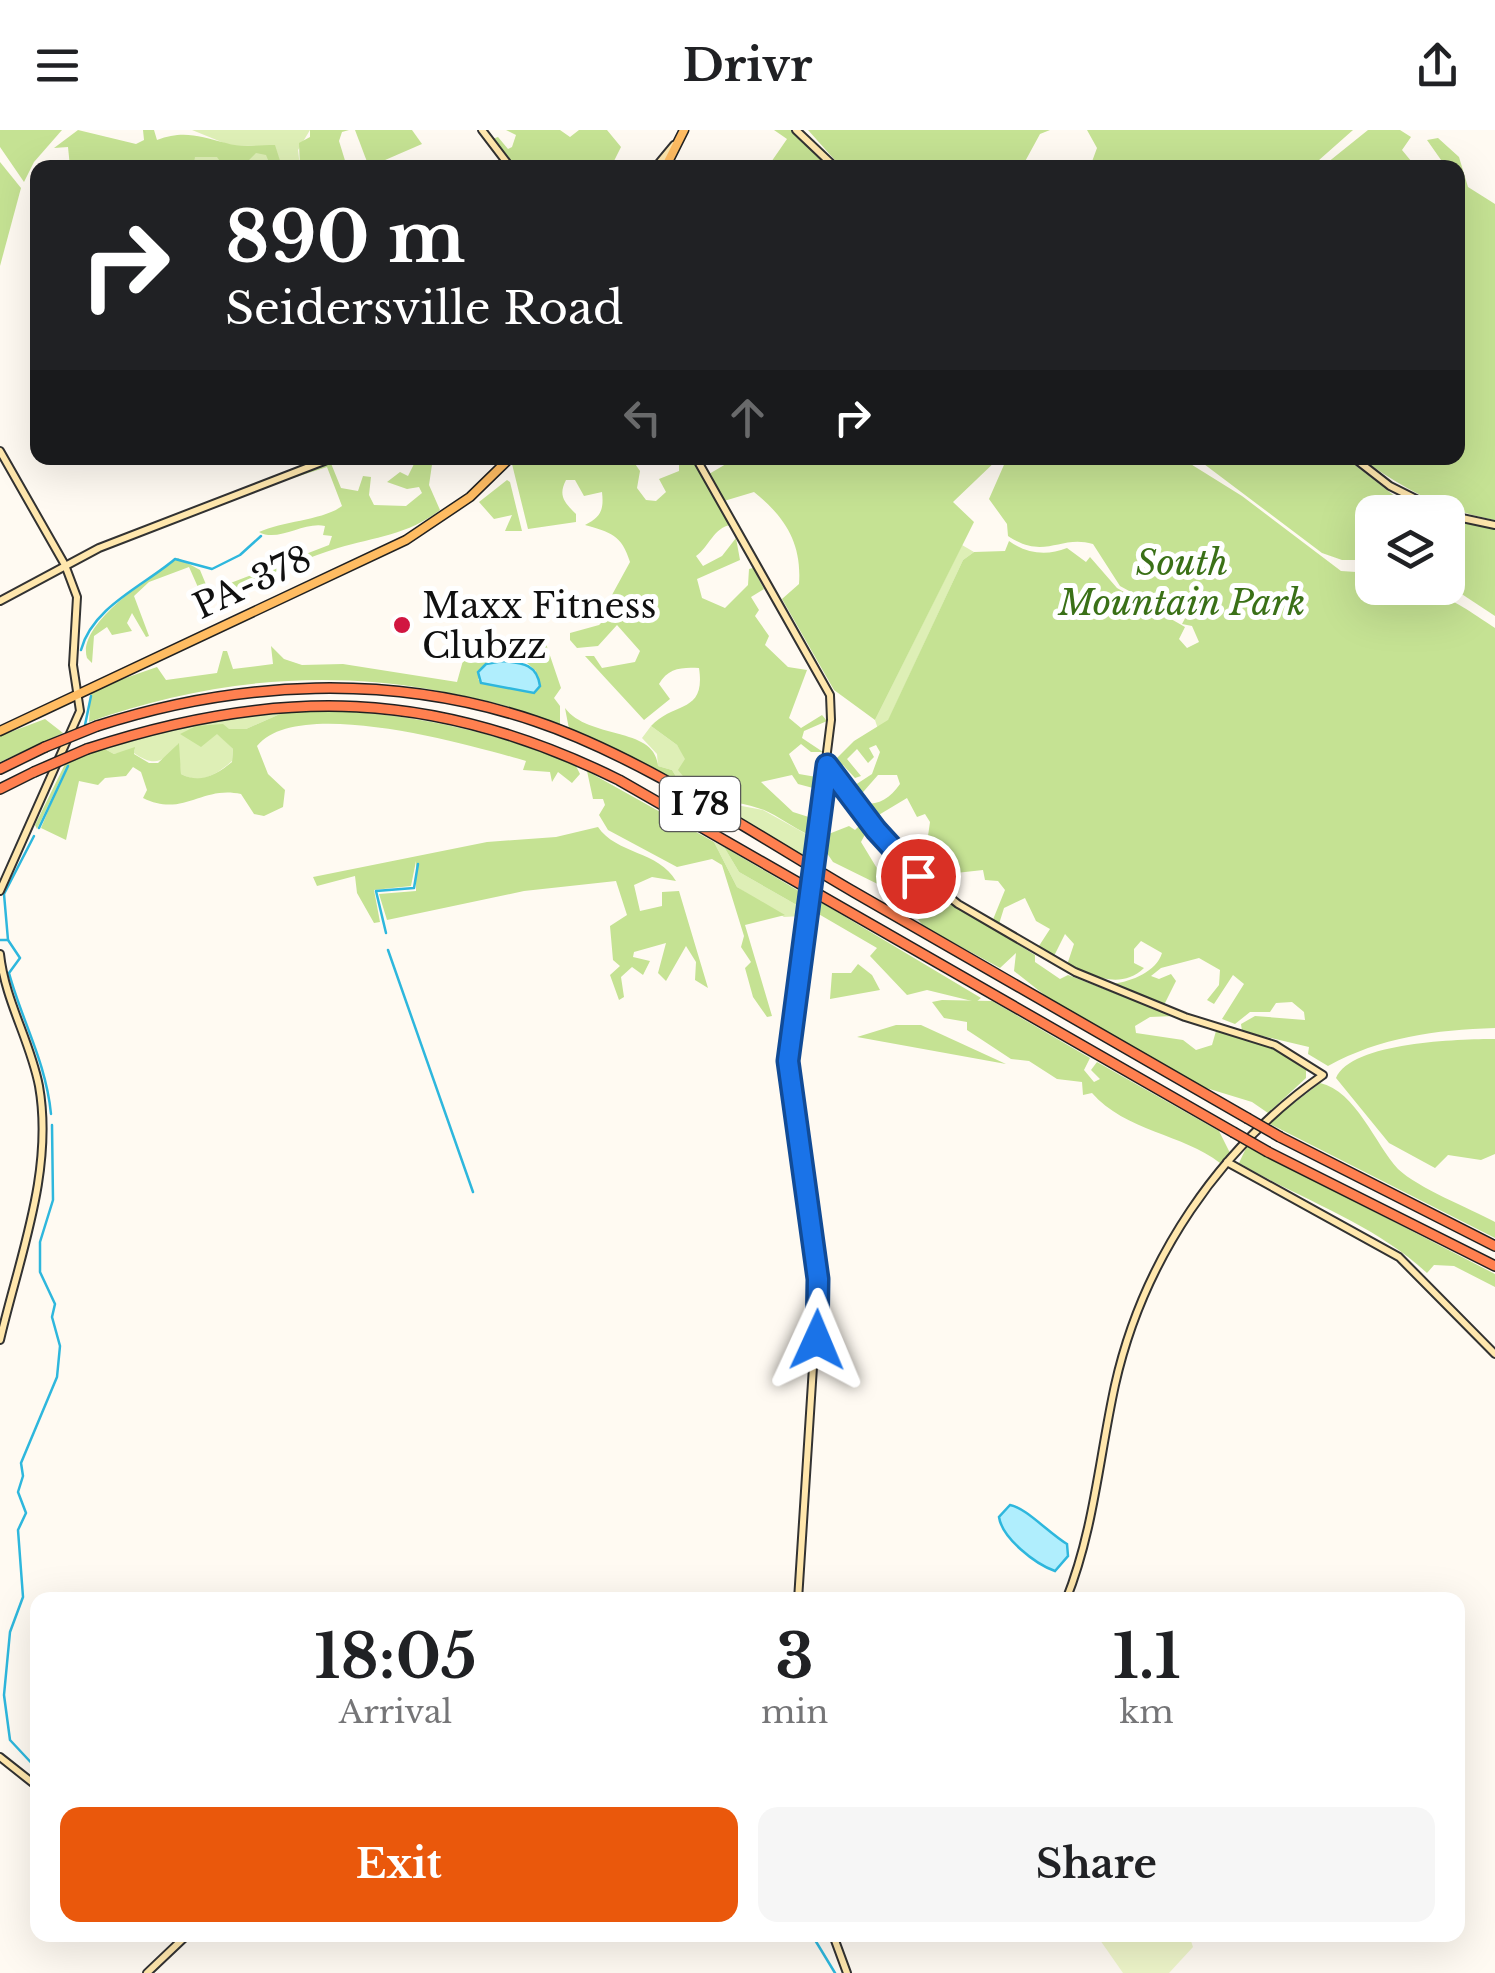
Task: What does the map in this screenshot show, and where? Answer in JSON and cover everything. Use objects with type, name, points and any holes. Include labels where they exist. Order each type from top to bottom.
[{"type":"highway","name":"I 78","points":[[0,769],[97,726],[222,694],[316,687],[462,701],[536,721],[622,760],[1280,1137],[1495,1246]]},
{"type":"highway","name":"I 78","points":[[0,789],[87,749],[195,717],[316,704],[424,714],[530,740],[619,780],[1268,1152],[1495,1266]]},
{"type":"main road","points":[[669,160],[682,133]]},
{"type":"main road","name":"PA-378","points":[[0,730],[406,540],[470,497],[503,465]]},
{"type":"street","points":[[482,130],[505,160]]},
{"type":"street","points":[[796,130],[828,160]]},
{"type":"street","points":[[661,160],[682,133]]},
{"type":"street","points":[[0,451],[65,564],[79,610],[73,665],[78,724],[0,891]]},
{"type":"street","points":[[0,601],[65,564],[314,465]]},
{"type":"street","points":[[700,465],[828,687],[832,711],[788,1061],[819,1303],[799,1592]]},
{"type":"street","points":[[1363,465],[1407,495]]},
{"type":"street","points":[[1465,519],[1495,526]]},
{"type":"street","points":[[827,765],[900,858],[930,885],[985,921],[1075,972],[1198,1022],[1275,1045],[1323,1074],[1270,1117],[1227,1162],[1176,1234],[1137,1315],[1115,1385],[1090,1524],[1069,1592]]},
{"type":"street","points":[[0,954],[6,991],[36,1074],[43,1134],[36,1194],[0,1340]]},
{"type":"street","points":[[1227,1162],[1400,1257],[1495,1354]]},
{"type":"street","points":[[0,1758],[30,1781]]},
{"type":"street","points":[[147,1973],[180,1942]]},
{"type":"street","points":[[836,1942],[847,1973]]},
{"type":"green space","points":[[0,130],[62,130],[36,160],[30,160],[24,182],[0,147]]},
{"type":"green space","points":[[78,130],[136,144],[144,140],[143,130],[154,130],[157,140],[183,135],[238,145],[275,145],[280,160],[268,160],[266,155],[256,153],[249,160],[69,160],[68,147],[54,148]]},
{"type":"green space","points":[[192,130],[310,130],[298,150],[299,160],[141,160],[141,146],[261,145],[229,145]]},
{"type":"green space","points":[[310,130],[349,130],[342,132],[339,141],[345,160],[300,160],[299,143],[310,137]]},
{"type":"green space","points":[[355,130],[412,130],[422,144],[385,160],[366,160]]},
{"type":"green space","points":[[506,130],[560,130],[570,137],[579,130],[607,130],[621,147],[614,160],[508,160],[492,139],[498,137],[508,149],[516,135]]},
{"type":"green space","points":[[774,130],[791,130],[823,160],[773,160],[787,139]]},
{"type":"green space","points":[[808,130],[1050,130],[1040,134],[1026,160],[835,160]]},
{"type":"green space","points":[[1087,130],[1353,130],[1319,160],[1093,160],[1097,148]]},
{"type":"green space","points":[[1368,130],[1400,130],[1411,137],[1402,150],[1410,160],[1331,160]]},
{"type":"green space","points":[[1438,138],[1460,160],[1441,160],[1427,140]]},
{"type":"green space","points":[[0,162],[21,188],[0,266]]},
{"type":"green space","points":[[1465,177],[1468,187],[1495,204],[1495,520],[1465,512],[1465,495],[1420,495],[1371,465],[1465,465]]},
{"type":"green space","points":[[320,465],[332,465],[341,488],[358,491],[363,476],[371,477],[369,495],[374,505],[406,506],[422,493],[419,487],[407,489],[387,482],[400,472],[408,476],[414,465],[432,465],[429,485],[440,510],[403,530],[305,560],[209,601],[201,594],[189,567],[149,582],[134,596],[149,636],[146,637],[132,613],[127,623],[132,631],[112,635],[107,627],[94,636],[92,663],[87,658],[93,630],[104,616],[178,558],[200,570],[207,587],[220,587],[329,545],[332,536],[323,535],[325,526],[274,535],[259,532],[342,506],[327,467],[268,486]]},
{"type":"green space","points":[[512,465],[636,465],[640,471],[637,488],[646,500],[656,501],[666,492],[659,479],[679,471],[679,465],[697,465],[731,525],[720,529],[696,556],[703,566],[722,556],[736,538],[740,560],[697,579],[702,598],[725,608],[748,585],[749,569],[753,568],[764,589],[751,597],[759,610],[755,616],[769,636],[765,645],[788,667],[807,670],[789,718],[801,728],[822,715],[827,721],[804,731],[802,738],[823,752],[811,752],[801,744],[789,754],[799,774],[822,778],[816,814],[809,812],[813,788],[798,784],[792,775],[761,782],[793,812],[815,819],[813,831],[807,834],[764,810],[707,795],[678,770],[685,759],[677,745],[651,726],[693,700],[700,683],[699,668],[681,668],[667,675],[659,684],[670,699],[644,720],[585,656],[594,656],[602,668],[635,662],[640,651],[617,625],[598,646],[577,648],[570,640],[570,633],[599,625],[608,616],[607,604],[630,562],[614,536],[585,525],[600,512],[602,492],[584,496],[575,480],[566,480],[562,495],[576,514],[576,522],[528,529]]},
{"type":"green space","points":[[724,465],[992,465],[953,502],[974,522],[875,720],[834,690],[782,599],[799,584],[798,556],[783,521],[754,492],[724,501],[709,474]]},
{"type":"green space","name":"South Mountain Park","points":[[1004,465],[1192,465],[1242,496],[1341,571],[1355,572],[1355,605],[1459,605],[1495,628],[1495,1028],[1409,1037],[1368,1048],[1328,1066],[1308,1054],[1309,1047],[1242,1031],[1241,1024],[1255,1016],[1305,1020],[1304,1012],[1292,1002],[1276,1003],[1270,1012],[1250,1012],[1235,1024],[1222,1019],[1244,984],[1233,975],[1214,1004],[1207,1000],[1219,985],[1220,970],[1199,958],[1161,968],[1151,976],[1159,979],[1171,974],[1176,981],[1164,1005],[1113,984],[1142,974],[1162,953],[1141,941],[1134,949],[1134,963],[1144,968],[1135,975],[1116,980],[1086,973],[1067,965],[1074,944],[1065,934],[1053,958],[1037,949],[1050,929],[1036,921],[1025,898],[1004,908],[999,924],[992,922],[1005,890],[998,881],[985,880],[983,870],[956,873],[943,890],[889,842],[906,854],[927,843],[930,822],[925,814],[917,817],[907,798],[872,819],[860,804],[887,798],[900,784],[897,775],[878,775],[857,799],[849,789],[872,774],[880,752],[876,745],[869,748],[874,757],[868,763],[857,749],[847,759],[861,776],[855,778],[843,765],[836,768],[833,762],[854,741],[888,720],[963,560],[974,552],[1005,551],[1009,541],[1030,551],[1045,553],[1067,548],[1086,562],[1090,557],[1117,588],[1185,627],[1179,639],[1187,648],[1199,642],[1192,626],[1182,624],[1189,611],[1168,599],[1162,609],[1120,586],[1093,544],[1032,546],[1008,536],[1007,524],[989,499]]},
{"type":"green space","points":[[1205,465],[1355,465],[1393,495],[1355,495],[1355,560],[1322,553]]},
{"type":"green space","points":[[507,480],[522,531],[505,531],[512,515],[494,519],[479,502]]},
{"type":"green space","points":[[1465,523],[1495,529],[1495,616],[1465,596]]},
{"type":"green space","points":[[962,545],[974,552],[963,560],[888,721],[878,729],[875,720]]},
{"type":"green space","points":[[544,638],[561,688],[554,698],[560,706],[560,724],[465,696],[342,680],[256,683],[214,689],[89,722],[91,690],[157,667],[166,680],[217,673],[223,651],[227,651],[233,669],[273,664],[271,646],[284,659],[302,665],[343,664],[457,682],[464,657]],"holes":[[[503,661],[527,663],[536,671],[534,693],[481,683],[478,679]]]},
{"type":"green space","points":[[565,708],[589,725],[646,745],[658,766],[672,770],[680,783],[569,729]]},
{"type":"green space","points":[[289,710],[246,729],[217,733],[233,749],[232,761],[201,778],[181,774],[178,744],[158,761],[147,760],[134,753],[135,749],[114,754],[103,748],[187,724]]},
{"type":"green space","points":[[289,710],[363,713],[471,730],[576,766],[580,774],[572,783],[558,772],[552,782],[550,772],[523,770],[526,761],[466,745],[386,728],[308,725],[278,731],[257,746],[268,774],[285,790],[283,807],[264,816],[254,814],[241,794],[227,792],[170,805],[143,798],[147,790],[141,772],[133,767],[126,776],[105,778],[98,785],[79,781],[66,840],[41,828],[67,766],[37,829],[35,825],[66,762],[103,748],[114,754],[135,747],[134,754],[149,763],[158,763],[179,743],[181,774],[208,777],[232,762],[233,749],[217,734],[201,747],[180,734],[196,726],[223,724],[229,729],[246,729]]},
{"type":"green space","points":[[45,719],[63,733],[0,762],[0,736]]},
{"type":"green space","points":[[651,726],[677,745],[715,801],[763,810],[806,834],[813,831],[809,859],[680,783],[672,770],[658,766],[657,754],[642,738]]},
{"type":"green space","points":[[587,771],[714,842],[737,887],[785,915],[745,925],[772,1016],[767,1017],[753,997],[745,968],[751,962],[741,947],[744,936],[722,865],[712,859],[677,867],[608,830],[599,815],[605,805],[603,799],[593,799]]},
{"type":"green space","points":[[865,820],[870,825],[861,842],[878,870],[906,878],[902,863],[940,896],[1035,955],[1035,962],[1060,979],[1068,975],[1174,1016],[1150,1017],[1135,1026],[1136,1033],[1183,1040],[1196,1050],[1212,1045],[1216,1031],[1283,1051],[1306,1068],[1306,1078],[1268,1113],[1252,1102],[1203,1087],[1047,997],[1014,971],[1016,953],[1000,968],[923,926],[900,895],[833,862],[820,843],[821,837],[849,826],[855,830]]},
{"type":"green space","points":[[598,827],[615,843],[659,864],[676,881],[652,877],[634,885],[640,911],[662,906],[662,892],[679,891],[708,988],[695,980],[696,962],[686,946],[666,981],[658,973],[666,943],[634,952],[633,957],[650,961],[643,975],[632,967],[621,977],[624,997],[619,1000],[610,975],[620,966],[613,960],[610,926],[627,915],[616,881],[524,891],[387,920],[379,894],[416,891],[416,861],[411,886],[374,890],[380,922],[374,923],[357,893],[355,876],[317,886],[313,877],[487,842],[556,837]]},
{"type":"green space","points":[[714,842],[724,847],[739,872],[802,908],[802,916],[784,917],[737,887]]},
{"type":"green space","points":[[724,847],[804,894],[802,908],[739,872]]},
{"type":"green space","points":[[812,897],[981,998],[976,1002],[927,990],[907,995],[870,956],[877,948],[810,909]]},
{"type":"green space","points":[[858,964],[872,975],[880,990],[830,999],[832,973],[851,973]]},
{"type":"green space","points":[[992,1001],[1090,1058],[1084,1070],[1094,1082],[1100,1079],[1091,1070],[1097,1062],[1219,1131],[1230,1153],[1220,1163],[1121,1116],[1092,1093],[1083,1095],[1082,1082],[1057,1079],[1029,1061],[1011,1059],[967,1030],[967,1022],[944,1018],[932,1002]]},
{"type":"green space","points":[[896,1025],[921,1025],[1006,1064],[857,1037]]},
{"type":"green space","points":[[1495,1039],[1495,1154],[1481,1160],[1448,1155],[1435,1168],[1389,1143],[1336,1078],[1346,1066],[1384,1050],[1433,1042]]},
{"type":"green space","points":[[1320,1083],[1333,1088],[1354,1107],[1398,1169],[1495,1222],[1495,1238],[1268,1123]]},
{"type":"green space","points":[[1247,1146],[1495,1274],[1495,1287],[1454,1266],[1434,1265],[1427,1273],[1384,1240],[1239,1163]]},
{"type":"green space","points":[[1101,1942],[1191,1942],[1193,1947],[1169,1973],[1123,1973]]},
{"type":"water","points":[[503,661],[528,666],[540,686],[534,693],[481,683],[478,672],[486,664]]},
{"type":"water","points":[[1010,1505],[1067,1544],[1068,1556],[1055,1571],[1038,1563],[1006,1533],[999,1517]]},
{"type":"waterway","points":[[81,650],[96,621],[108,609],[175,559],[212,569],[240,555],[261,536]]},
{"type":"waterway","points":[[85,725],[91,696]]},
{"type":"waterway","points":[[39,828],[68,766]]},
{"type":"waterway","points":[[8,940],[4,894],[34,836]]},
{"type":"waterway","points":[[386,933],[376,891],[414,888],[418,864]]},
{"type":"waterway","points":[[0,940],[8,940],[20,958],[9,973],[39,1059],[51,1114]]},
{"type":"waterway","points":[[388,950],[473,1192]]},
{"type":"waterway","points":[[30,1761],[10,1740],[4,1695],[10,1632],[23,1597],[18,1530],[26,1513],[18,1492],[23,1476],[21,1463],[57,1377],[60,1346],[52,1317],[55,1304],[40,1272],[40,1242],[53,1200],[52,1125]]},
{"type":"waterway","points":[[816,1942],[835,1973]]},
{"type":"place","name":"Maxx Fitness Clubzz","points":[[402,625]]},
{"type":"route","points":[[817,1340],[818,1279],[789,1081],[788,1050],[827,765],[854,804],[918,876]]}]
